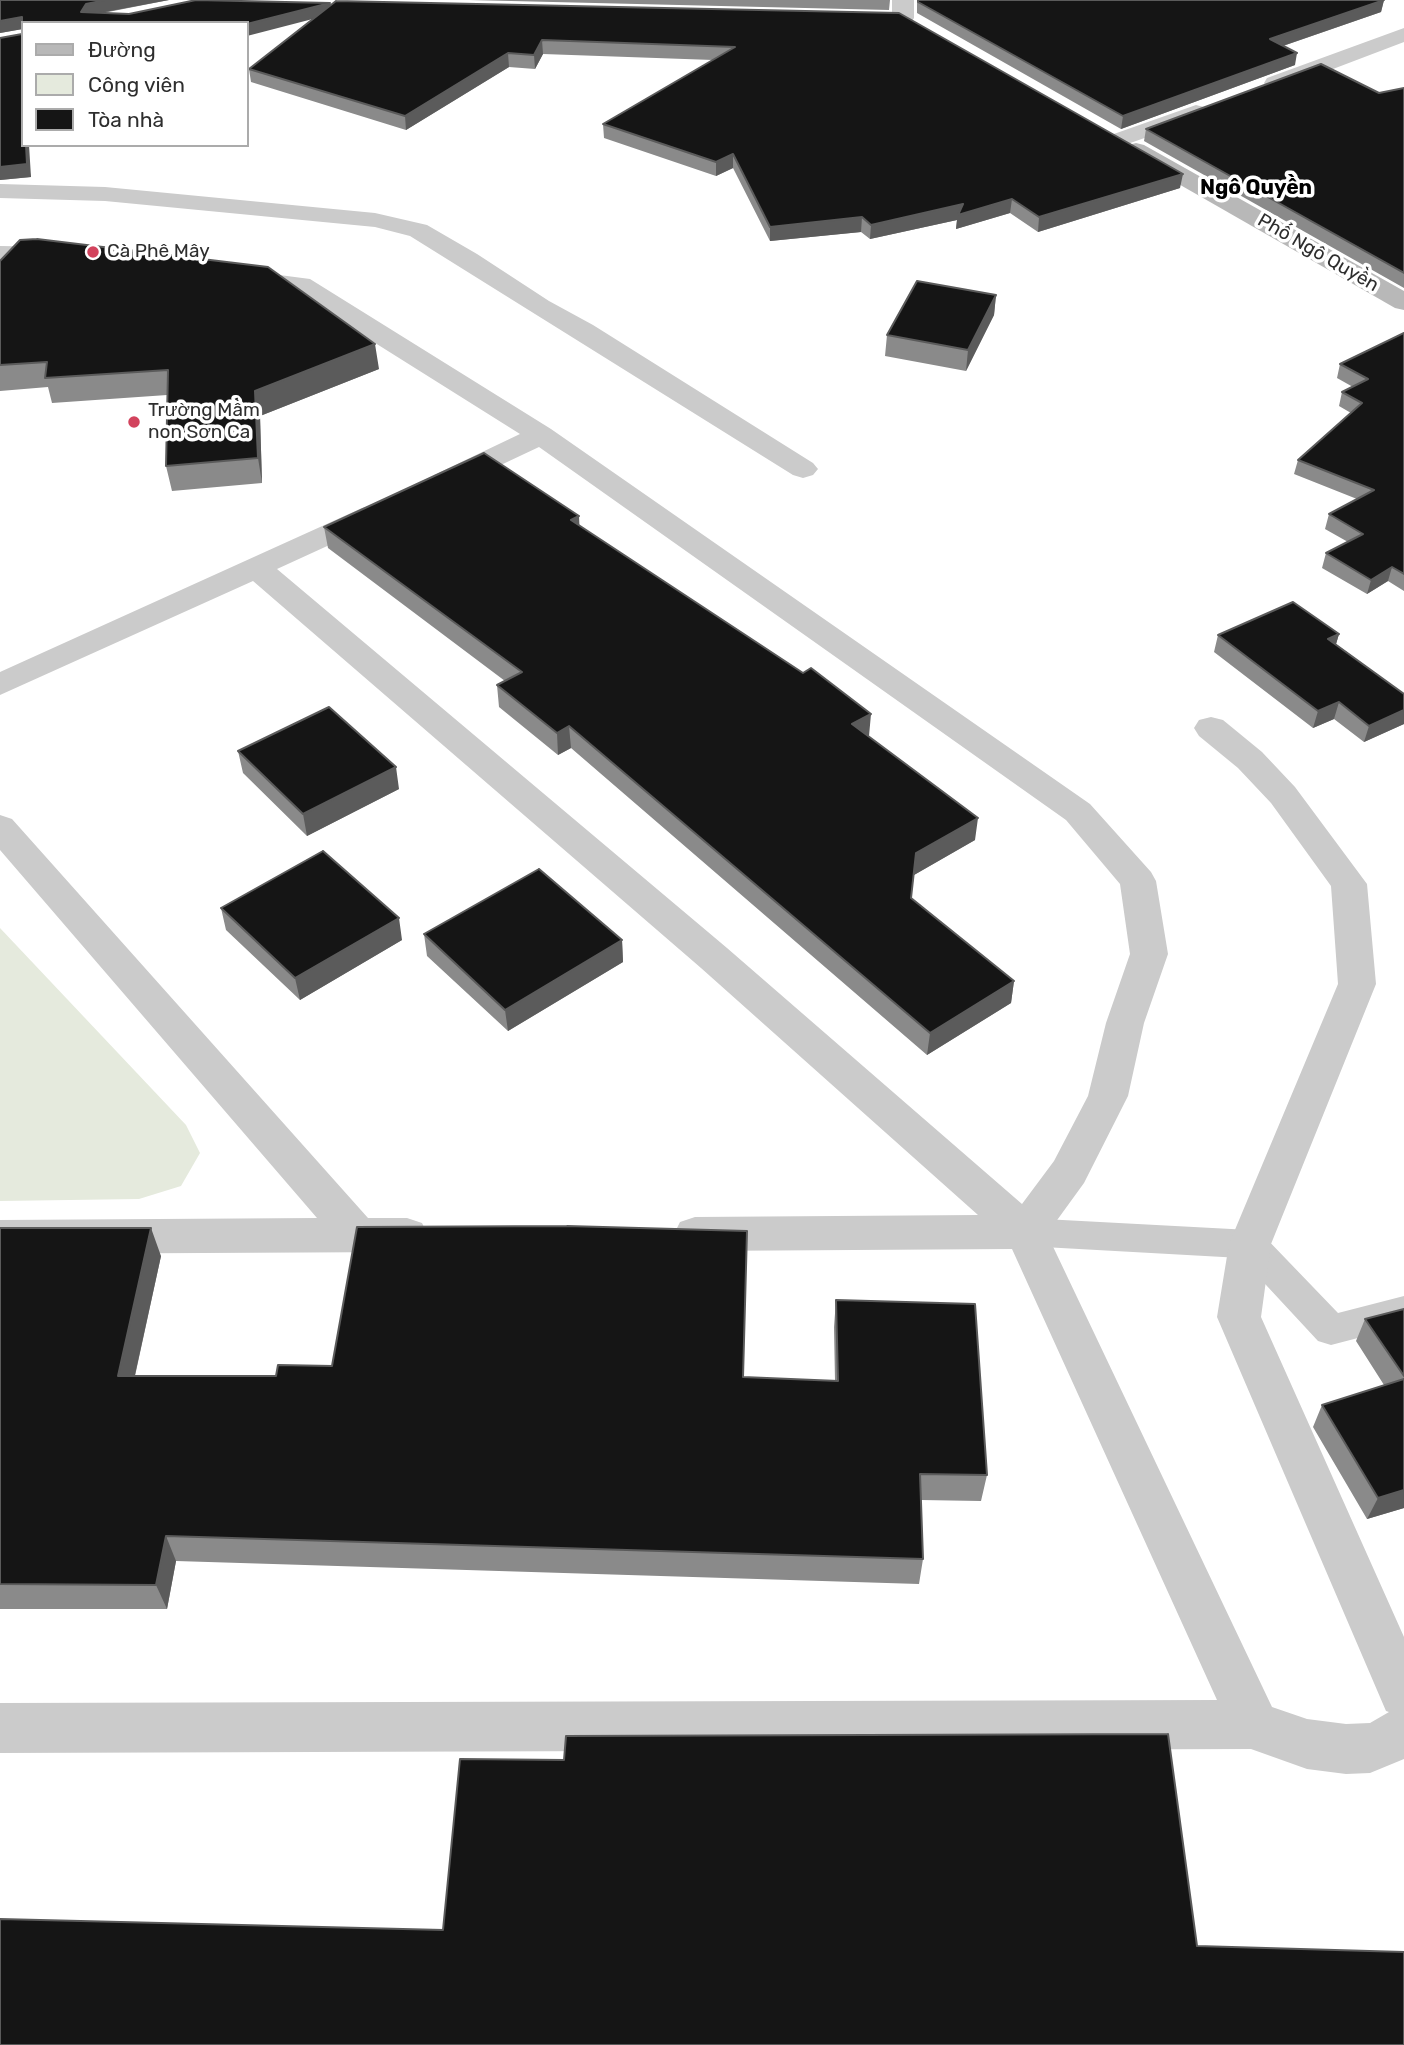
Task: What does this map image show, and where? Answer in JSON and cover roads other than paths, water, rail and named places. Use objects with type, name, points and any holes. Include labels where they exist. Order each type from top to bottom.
[{"type":"street","points":[[876,17],[903,9],[927,31]]},
{"type":"street","points":[[1257,89],[1404,35]]},
{"type":"street","points":[[1119,140],[1219,103]]},
{"type":"street","name":"Phố Ngô Quyền","points":[[1095,126],[1404,302]]},
{"type":"street","points":[[0,191],[104,194],[374,220],[418,230],[468,258],[540,307],[584,331],[803,469]]},
{"type":"street","points":[[0,254],[43,253],[84,258]]},
{"type":"street","points":[[219,275],[301,285],[541,435],[1077,812],[1138,881],[1149,954],[1125,1023],[1108,1097],[1069,1172],[1025,1232]]},
{"type":"street","points":[[0,685],[541,435]]},
{"type":"street","points":[[257,568],[704,949],[1025,1232],[1254,1724]]},
{"type":"street","points":[[1211,728],[1250,760],[1283,795],[1349,884],[1357,984],[1250,1244],[1239,1317],[1404,1694]]},
{"type":"street","points":[[0,827],[357,1235]]},
{"type":"street","points":[[663,1234],[1025,1232]]},
{"type":"street","points":[[0,1237],[440,1235]]},
{"type":"street","points":[[0,1728],[1254,1724],[1279,1736],[1307,1744],[1346,1749],[1370,1748],[1395,1738],[1404,1731]]},
{"type":"lane","points":[[1025,1232],[1250,1244],[1331,1330],[1404,1311]]},
{"type":"place","name":"Cà Phê Mây","points":[[93,252]]},
{"type":"place","name":"Trường Mầm non Sơn Ca","points":[[134,422]]},
{"type":"district","name":"Ngô Quyền","points":[[1256,188]]}]
